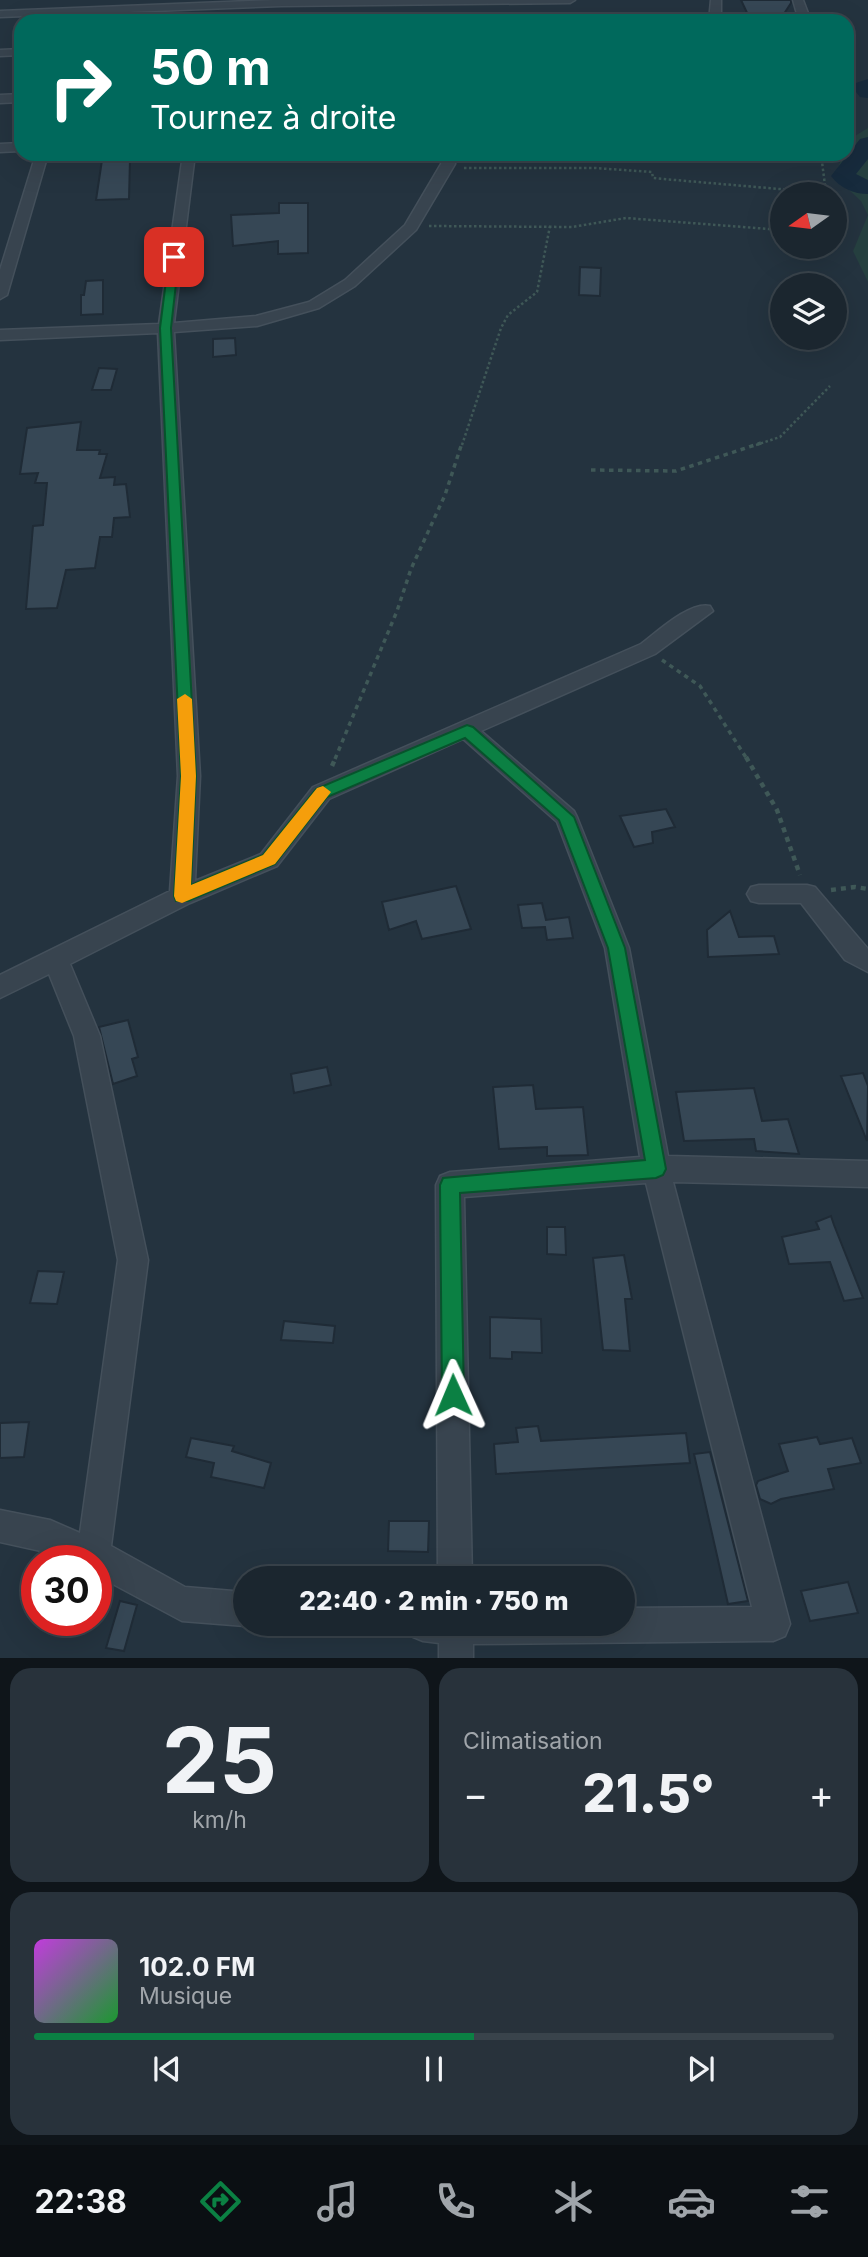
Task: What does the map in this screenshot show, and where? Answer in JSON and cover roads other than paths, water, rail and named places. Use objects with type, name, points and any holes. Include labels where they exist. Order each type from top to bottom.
[{"type":"street","points":[[0,14],[195,4],[570,0]]},
{"type":"street","points":[[0,295],[40,161]]},
{"type":"street","points":[[182,896],[189,776],[166,328],[188,161]]},
{"type":"street","points":[[0,335],[257,321],[314,305],[350,284],[411,227],[448,161]]},
{"type":"street","points":[[0,986],[182,896],[269,860],[321,793],[648,649],[677,626],[704,611]]},
{"type":"street","points":[[467,731],[566,817],[617,948],[656,1169],[774,1624],[635,1628]]},
{"type":"street","points":[[759,894],[807,894],[855,953],[868,962]]},
{"type":"street","points":[[56,960],[87,1036],[133,1260],[94,1545]]},
{"type":"street","points":[[455,1566],[450,1185],[656,1169],[868,1174]]},
{"type":"street","points":[[0,1526],[68,1545]]},
{"type":"street","points":[[112,1565],[182,1604],[233,1608]]},
{"type":"waterway","points":[[868,85],[863,87],[868,92]]},
{"type":"waterway","points":[[868,144],[843,176],[860,187],[868,187]]}]
